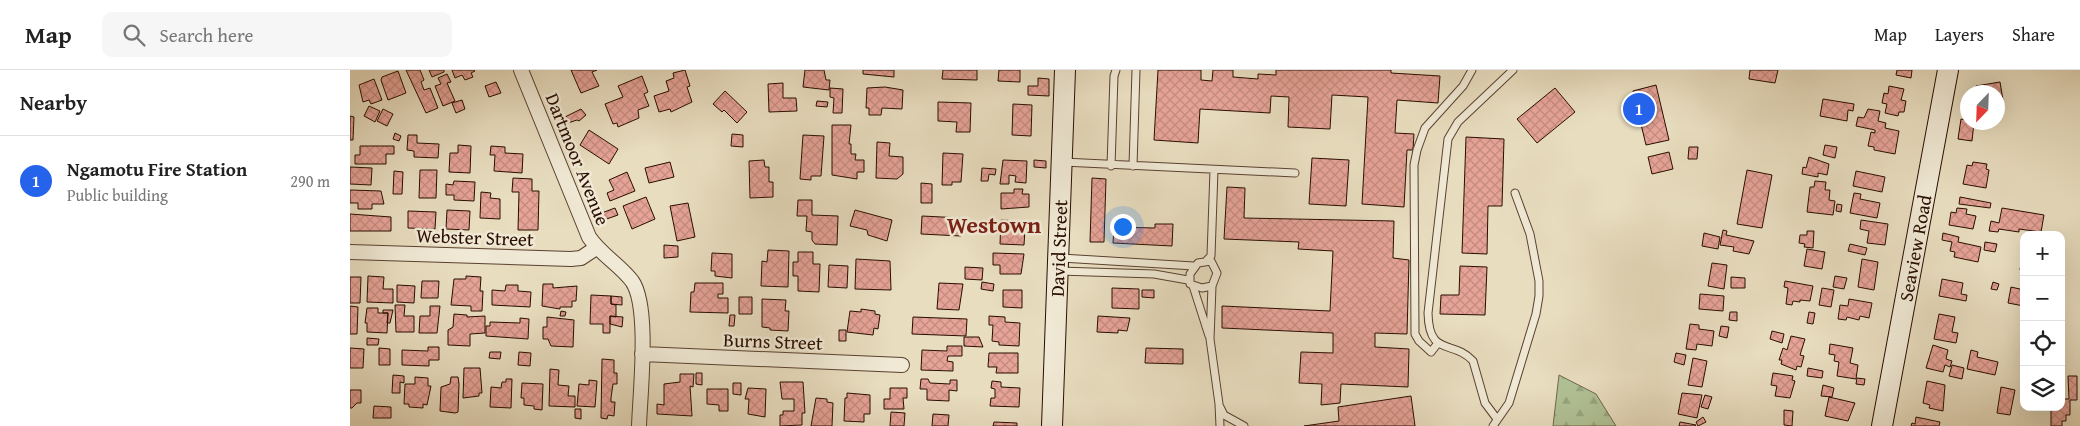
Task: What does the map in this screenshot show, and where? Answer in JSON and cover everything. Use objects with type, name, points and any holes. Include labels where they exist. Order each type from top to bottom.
[{"type":"street","name":"Dartmoor Avenue","points":[[521,70],[580,218],[596,248],[623,272],[637,291],[640,305],[642,354],[639,426]]},
{"type":"street","name":"David Street","points":[[1052,426],[1065,70]]},
{"type":"street","name":"Seaview Road","points":[[1882,426],[1948,70]]},
{"type":"street","name":"Webster Street","points":[[350,252],[571,259],[581,258],[596,248]]},
{"type":"street","name":"Burns Street","points":[[642,354],[902,365]]},
{"type":"lane","points":[[1111,166],[1114,76],[1116,70]]},
{"type":"lane","points":[[1133,166],[1136,70]]},
{"type":"lane","points":[[1438,342],[1431,352],[1419,341],[1415,334],[1414,166],[1420,138],[1425,128],[1462,86],[1472,70]]},
{"type":"lane","points":[[1513,70],[1458,122],[1448,139],[1428,313],[1428,328],[1431,336],[1438,342],[1473,360],[1485,403],[1495,423],[1509,403],[1536,314],[1539,296],[1539,281],[1532,242],[1515,193]]},
{"type":"lane","points":[[1061,162],[1111,166],[1295,173]]},
{"type":"lane","points":[[1058,265],[1194,266],[1207,260],[1210,256],[1214,170]]},
{"type":"lane","points":[[1207,260],[1214,264],[1217,269],[1217,278],[1212,286],[1210,339],[1219,404],[1220,426]]},
{"type":"lane","points":[[1058,265],[1154,274],[1190,283],[1212,286]]},
{"type":"lane","points":[[1194,266],[1190,283],[1210,339]]},
{"type":"lane","points":[[1219,404],[1224,415],[1244,426]]},
{"type":"green space","points":[[1559,375],[1596,394],[1616,426],[1553,426]]},
{"type":"building","points":[[406,70],[420,70],[424,80],[421,82],[424,90],[430,88],[438,108],[426,113]]},
{"type":"building","points":[[429,70],[444,70],[444,72],[432,77]]},
{"type":"building","points":[[452,70],[475,71],[471,73],[473,77],[465,80],[462,75],[455,78]]},
{"type":"building","points":[[571,70],[597,70],[592,72],[599,86],[581,93]]},
{"type":"building","points":[[685,70],[690,86],[687,87],[692,102],[671,112],[670,109],[659,112],[654,96],[669,91],[666,81],[674,78],[673,73]]},
{"type":"building","points":[[805,70],[824,70],[826,80],[830,80],[829,90],[803,87]]},
{"type":"building","points":[[863,70],[894,70],[894,77],[863,74]]},
{"type":"building","points":[[943,70],[977,70],[977,80],[942,79]]},
{"type":"building","points":[[999,70],[1020,70],[1020,82],[998,81]]},
{"type":"building","points":[[1158,70],[1201,70],[1201,80],[1212,81],[1213,70],[1233,70],[1233,77],[1258,79],[1258,74],[1276,75],[1276,70],[1391,70],[1391,73],[1440,76],[1438,103],[1397,100],[1395,133],[1414,134],[1413,150],[1407,150],[1404,207],[1362,204],[1368,97],[1332,95],[1330,129],[1288,127],[1289,97],[1271,96],[1270,113],[1200,109],[1198,143],[1154,140]]},
{"type":"building","points":[[1750,70],[1778,70],[1775,83],[1749,79]]},
{"type":"building","points":[[1897,70],[1912,70],[1911,78],[1896,75]]},
{"type":"building","points":[[398,71],[406,93],[388,100],[381,80],[382,77]]},
{"type":"building","points":[[447,74],[451,82],[447,83],[455,101],[443,106],[435,86],[441,84],[438,78]]},
{"type":"building","points":[[642,76],[648,92],[644,94],[649,106],[638,110],[639,118],[618,127],[617,123],[613,124],[605,104],[623,97],[618,86]]},
{"type":"building","points":[[1038,78],[1049,79],[1049,96],[1028,95],[1028,86],[1038,86]]},
{"type":"building","points":[[374,79],[382,100],[371,104],[369,100],[363,102],[359,85]]},
{"type":"building","points":[[496,82],[501,93],[489,97],[485,86]]},
{"type":"building","points":[[2000,82],[2000,85],[1982,85]]},
{"type":"building","points":[[783,83],[783,98],[796,98],[797,111],[769,112],[768,84]]},
{"type":"building","points":[[1656,85],[1669,140],[1646,145],[1633,91]]},
{"type":"building","points":[[1889,86],[1904,89],[1901,100],[1906,101],[1904,112],[1899,112],[1898,116],[1885,113],[1887,104],[1882,103],[1884,93],[1888,94]]},
{"type":"building","points":[[885,87],[903,90],[902,109],[882,108],[881,115],[869,115],[869,108],[866,108],[867,88]]},
{"type":"building","points":[[830,88],[843,89],[842,113],[833,113],[834,98],[830,97]]},
{"type":"building","points":[[1555,88],[1575,112],[1537,143],[1517,119]]},
{"type":"building","points":[[725,91],[747,112],[737,123],[724,110],[722,112],[713,104]]},
{"type":"building","points":[[1823,99],[1854,104],[1853,111],[1848,110],[1847,121],[1820,116]]},
{"type":"building","points":[[462,100],[465,109],[456,113],[452,103]]},
{"type":"building","points":[[817,101],[828,102],[827,107],[816,106]]},
{"type":"building","points":[[938,102],[971,103],[970,132],[956,132],[957,122],[938,121]]},
{"type":"building","points":[[1013,104],[1032,105],[1031,136],[1012,135]]},
{"type":"building","points":[[369,106],[380,111],[375,122],[364,116]]},
{"type":"building","points":[[383,109],[393,114],[387,126],[377,121]]},
{"type":"building","points":[[581,109],[586,115],[579,121],[565,124],[563,118]]},
{"type":"building","points":[[1868,109],[1880,111],[1878,121],[1886,123],[1885,128],[1899,131],[1895,154],[1874,150],[1874,147],[1868,146],[1871,132],[1875,133],[1875,130],[1856,126],[1858,117],[1864,118]]},
{"type":"building","points":[[350,116],[354,117],[353,140],[350,140]]},
{"type":"building","points":[[832,125],[851,125],[849,144],[851,144],[851,154],[856,154],[855,160],[864,160],[864,172],[857,172],[857,179],[832,175]]},
{"type":"building","points":[[1960,126],[1960,130],[1973,130],[1972,141],[1958,139]]},
{"type":"building","points":[[589,130],[618,149],[609,164],[580,145]]},
{"type":"building","points":[[395,133],[401,136],[399,141],[393,139]]},
{"type":"building","points":[[732,134],[743,135],[743,147],[731,146]]},
{"type":"building","points":[[408,135],[417,135],[417,143],[439,144],[438,158],[414,157],[414,151],[407,150]]},
{"type":"building","points":[[803,135],[824,136],[821,176],[811,176],[811,180],[800,179]]},
{"type":"building","points":[[1466,137],[1504,139],[1502,206],[1488,206],[1487,254],[1462,253]]},
{"type":"building","points":[[877,142],[890,143],[889,156],[903,157],[903,174],[897,179],[876,178]]},
{"type":"building","points":[[458,145],[471,146],[470,173],[449,172],[450,153],[458,153]]},
{"type":"building","points":[[1825,145],[1837,147],[1835,158],[1823,155]]},
{"type":"building","points":[[360,146],[394,146],[394,154],[386,154],[386,164],[355,164],[355,155],[360,155]]},
{"type":"building","points":[[491,146],[505,147],[505,153],[523,154],[522,173],[494,171],[495,155],[490,155]]},
{"type":"building","points":[[1689,147],[1698,147],[1697,159],[1688,159]]},
{"type":"building","points":[[1669,152],[1673,169],[1652,174],[1648,157]]},
{"type":"building","points":[[943,153],[963,154],[961,182],[952,182],[952,185],[942,185]]},
{"type":"building","points":[[1809,157],[1829,164],[1827,175],[1818,173],[1818,177],[1802,174],[1803,167],[1806,168]]},
{"type":"building","points":[[1312,158],[1349,160],[1346,206],[1309,204]]},
{"type":"building","points":[[764,160],[765,167],[769,167],[769,182],[773,182],[773,197],[750,198],[749,161]]},
{"type":"building","points":[[1003,160],[1027,161],[1026,183],[1015,182],[1016,176],[1009,175],[1009,184],[1000,184]]},
{"type":"building","points":[[1034,160],[1046,161],[1046,168],[1034,167]]},
{"type":"building","points":[[670,162],[674,177],[649,183],[645,168]]},
{"type":"building","points":[[1973,162],[1987,164],[1986,169],[1989,170],[1986,188],[1963,184],[1967,165],[1972,166]]},
{"type":"building","points":[[350,167],[372,168],[371,185],[350,184]]},
{"type":"building","points":[[982,168],[996,169],[995,175],[989,174],[988,181],[981,181]]},
{"type":"building","points":[[420,170],[437,170],[436,198],[419,198]]},
{"type":"building","points":[[1747,170],[1772,175],[1762,228],[1737,224]]},
{"type":"building","points":[[394,171],[403,172],[402,194],[393,194]]},
{"type":"building","points":[[1856,171],[1885,177],[1882,192],[1853,186]]},
{"type":"building","points":[[627,172],[635,191],[610,201],[607,193],[614,190],[609,180]]},
{"type":"building","points":[[513,178],[532,179],[532,191],[539,191],[538,230],[518,230],[519,192],[512,192]]},
{"type":"building","points":[[1092,178],[1106,179],[1104,242],[1090,242]]},
{"type":"building","points":[[454,181],[475,182],[474,201],[454,200],[454,195],[446,195],[446,184],[453,185]]},
{"type":"building","points":[[1815,181],[1826,182],[1825,190],[1830,190],[1829,200],[1835,201],[1833,215],[1807,212],[1810,187],[1814,187]]},
{"type":"building","points":[[921,183],[932,184],[932,203],[921,203]]},
{"type":"building","points":[[1227,187],[1245,188],[1244,218],[1394,221],[1393,258],[1409,260],[1407,334],[1375,333],[1375,347],[1409,349],[1408,387],[1341,384],[1340,403],[1321,405],[1322,384],[1299,383],[1301,352],[1333,353],[1333,333],[1222,328],[1222,306],[1330,311],[1333,251],[1298,249],[1299,242],[1224,239]]},
{"type":"building","points":[[1014,189],[1023,189],[1022,194],[1029,194],[1029,207],[1001,209],[1001,193],[1014,193]]},
{"type":"building","points":[[350,190],[381,191],[384,204],[372,204],[372,209],[358,209],[358,203],[350,203]]},
{"type":"building","points":[[481,192],[491,193],[490,198],[500,199],[500,219],[480,218]]},
{"type":"building","points":[[1854,193],[1861,194],[1860,199],[1880,203],[1877,218],[1850,213]]},
{"type":"building","points":[[646,197],[655,219],[632,229],[623,206]]},
{"type":"building","points":[[1960,197],[1991,203],[1990,208],[1959,204]]},
{"type":"building","points":[[798,200],[812,200],[812,215],[838,216],[837,245],[815,244],[812,240],[812,232],[806,231],[807,216],[797,216]]},
{"type":"building","points":[[688,203],[695,237],[677,241],[670,206]]},
{"type":"building","points":[[1837,204],[1842,205],[1841,212],[1836,211]]},
{"type":"building","points":[[615,208],[618,215],[601,221],[599,214]]},
{"type":"building","points":[[1957,208],[1967,209],[1966,214],[1976,216],[1973,229],[1949,225],[1951,212],[1956,213]]},
{"type":"building","points":[[2002,208],[2044,215],[2041,231],[2019,229],[2019,232],[1999,229],[1998,232],[1989,231],[1991,221],[1999,223]]},
{"type":"building","points":[[447,210],[470,211],[469,230],[446,229]]},
{"type":"building","points":[[855,210],[892,220],[887,241],[868,235],[867,230],[850,226]]},
{"type":"building","points":[[408,211],[436,212],[435,229],[408,228]]},
{"type":"building","points":[[350,214],[391,217],[391,231],[350,231]]},
{"type":"building","points":[[922,216],[962,218],[961,236],[921,234]]},
{"type":"building","points":[[1001,220],[1035,222],[1035,229],[1025,229],[1024,245],[1000,244]]},
{"type":"building","points":[[1861,220],[1888,224],[1885,245],[1867,243],[1869,231],[1860,229]]},
{"type":"building","points":[[1155,224],[1173,224],[1172,246],[1113,243],[1114,227],[1155,228]]},
{"type":"building","points":[[1723,230],[1727,231],[1726,235],[1754,241],[1749,254],[1733,251],[1734,247],[1720,245]]},
{"type":"building","points":[[1807,231],[1814,231],[1813,248],[1804,247],[1805,244],[1799,243],[1800,235],[1807,235]]},
{"type":"building","points":[[1704,233],[1720,237],[1718,249],[1702,246]]},
{"type":"building","points":[[1943,233],[1959,237],[1958,242],[1981,247],[1978,262],[1954,257],[1955,252],[1950,251],[1952,242],[1942,240]]},
{"type":"building","points":[[1985,242],[1997,244],[1995,252],[1984,250]]},
{"type":"building","points":[[1850,244],[1867,248],[1865,255],[1848,251]]},
{"type":"building","points":[[664,245],[678,246],[678,257],[664,258]]},
{"type":"building","points":[[1807,249],[1825,252],[1822,269],[1804,266]]},
{"type":"building","points":[[768,250],[789,251],[788,287],[761,286],[762,261],[767,262]]},
{"type":"building","points":[[798,252],[813,252],[813,264],[820,264],[819,292],[798,291],[798,276],[793,276],[793,262],[798,262]]},
{"type":"building","points":[[712,253],[732,254],[732,278],[715,276],[715,271],[711,271]]},
{"type":"building","points":[[993,253],[1024,254],[1021,274],[1000,274],[1000,265],[993,265]]},
{"type":"building","points":[[856,259],[890,261],[891,290],[855,289]]},
{"type":"building","points":[[1862,259],[1878,262],[1874,290],[1858,287]]},
{"type":"building","points":[[1712,263],[1727,265],[1724,289],[1708,286]]},
{"type":"building","points":[[829,265],[848,266],[847,288],[828,287]]},
{"type":"building","points":[[1460,266],[1487,267],[1485,315],[1440,314],[1441,295],[1459,295]]},
{"type":"building","points":[[965,267],[983,268],[982,280],[965,279]]},
{"type":"building","points":[[368,276],[384,277],[383,289],[393,289],[393,303],[367,302]]},
{"type":"building","points":[[466,276],[481,277],[480,291],[483,291],[482,311],[471,311],[471,306],[451,305],[454,279],[466,279]]},
{"type":"building","points":[[1835,276],[1847,278],[1844,289],[1833,287]]},
{"type":"building","points":[[350,277],[361,277],[360,303],[350,303]]},
{"type":"building","points":[[1731,277],[1745,278],[1745,288],[1731,288]]},
{"type":"building","points":[[1942,279],[1963,283],[1961,294],[1967,295],[1966,301],[1939,296]]},
{"type":"building","points":[[422,281],[439,281],[438,298],[421,298]]},
{"type":"building","points":[[1785,281],[1813,286],[1810,301],[1800,300],[1800,302],[1793,301],[1792,305],[1786,304],[1788,288],[1784,287]]},
{"type":"building","points":[[982,282],[994,284],[993,291],[981,289]]},
{"type":"building","points":[[1993,282],[1999,284],[1997,290],[1991,289]]},
{"type":"building","points":[[695,283],[723,283],[723,294],[718,294],[718,298],[728,298],[728,313],[690,312],[691,292],[694,292]]},
{"type":"building","points":[[939,283],[963,284],[959,310],[937,309]]},
{"type":"building","points":[[543,284],[553,284],[553,288],[577,286],[576,301],[572,301],[572,307],[560,307],[560,309],[542,306]]},
{"type":"building","points":[[397,285],[415,286],[414,303],[397,302]]},
{"type":"building","points":[[506,285],[518,285],[518,291],[531,292],[530,307],[492,305],[492,290],[505,291]]},
{"type":"building","points":[[2011,287],[2020,289],[2020,305],[2008,303]]},
{"type":"building","points":[[1112,288],[1139,289],[1139,309],[1112,308]]},
{"type":"building","points":[[1822,288],[1834,290],[1831,307],[1819,305]]},
{"type":"building","points":[[1003,290],[1022,290],[1022,308],[1003,307]]},
{"type":"building","points":[[1142,290],[1154,290],[1154,298],[1142,297]]},
{"type":"building","points":[[1700,294],[1724,296],[1723,311],[1699,309]]},
{"type":"building","points":[[591,295],[611,296],[611,304],[616,305],[616,317],[610,316],[610,333],[603,333],[603,324],[590,324]]},
{"type":"building","points":[[611,296],[622,297],[622,305],[611,304]]},
{"type":"building","points":[[739,297],[752,297],[752,314],[739,314]]},
{"type":"building","points":[[762,299],[786,300],[785,311],[789,311],[788,331],[770,330],[770,328],[762,327]]},
{"type":"building","points":[[1849,299],[1872,303],[1869,318],[1860,316],[1859,320],[1847,317],[1846,320],[1838,319],[1840,305],[1848,306]]},
{"type":"building","points":[[395,305],[405,305],[404,316],[414,316],[414,332],[396,332]]},
{"type":"building","points":[[350,306],[358,307],[357,334],[350,334]]},
{"type":"building","points":[[430,306],[440,306],[437,333],[419,333],[420,316],[430,316]]},
{"type":"building","points":[[367,308],[378,308],[378,313],[388,313],[387,333],[367,332],[367,323],[365,323]]},
{"type":"building","points":[[861,309],[875,311],[875,314],[880,315],[878,329],[874,328],[873,335],[847,332],[850,311],[861,312]]},
{"type":"building","points":[[383,310],[393,310],[390,323],[387,323],[388,313],[383,313]]},
{"type":"building","points":[[561,311],[566,312],[565,316],[560,316]]},
{"type":"building","points":[[1730,312],[1737,312],[1737,321],[1729,320]]},
{"type":"building","points":[[1809,312],[1815,313],[1813,324],[1807,323]]},
{"type":"building","points":[[454,314],[467,315],[467,317],[485,316],[485,333],[470,334],[470,346],[448,345],[448,330],[453,327]]},
{"type":"building","points":[[1939,314],[1955,317],[1952,332],[1958,333],[1956,343],[1934,339]]},
{"type":"building","points":[[730,315],[735,315],[734,326],[729,326]]},
{"type":"building","points":[[610,316],[623,317],[622,327],[610,324]]},
{"type":"building","points":[[989,316],[1005,317],[1005,322],[1020,323],[1019,346],[999,345],[999,342],[992,341],[993,325],[989,325]]},
{"type":"building","points":[[1098,316],[1130,318],[1127,331],[1118,330],[1118,333],[1097,332]]},
{"type":"building","points":[[547,317],[574,320],[573,347],[551,346],[548,339],[543,339],[543,327],[547,327]]},
{"type":"building","points":[[913,317],[967,319],[966,336],[912,334]]},
{"type":"building","points":[[520,318],[529,319],[528,339],[486,336],[486,326],[490,326],[490,322],[520,323]]},
{"type":"building","points":[[1690,324],[1699,325],[1699,329],[1714,331],[1712,346],[1697,344],[1696,350],[1686,349]]},
{"type":"building","points":[[1721,326],[1729,327],[1727,338],[1719,336]]},
{"type":"building","points":[[839,330],[846,330],[846,341],[839,341]]},
{"type":"building","points":[[1772,331],[1784,334],[1782,343],[1770,339]]},
{"type":"building","points":[[1791,336],[1805,339],[1800,355],[1804,356],[1801,367],[1797,366],[1796,370],[1781,364],[1782,360],[1779,360],[1783,348],[1787,350]]},
{"type":"building","points":[[964,337],[979,337],[983,347],[964,346]]},
{"type":"building","points":[[367,338],[379,339],[378,345],[367,345]]},
{"type":"building","points":[[1830,344],[1853,348],[1850,363],[1858,365],[1856,379],[1837,376],[1839,362],[1834,361],[1835,355],[1829,354]]},
{"type":"building","points":[[1933,345],[1948,350],[1946,359],[1952,361],[1950,367],[1945,365],[1943,372],[1926,368]]},
{"type":"building","points":[[947,346],[962,346],[962,356],[948,356],[947,361],[953,362],[953,371],[921,370],[922,350],[947,351]]},
{"type":"building","points":[[428,347],[439,347],[439,360],[429,360],[429,366],[402,365],[402,350],[428,351]]},
{"type":"building","points":[[350,348],[364,349],[363,368],[350,368]]},
{"type":"building","points":[[379,348],[390,349],[390,365],[379,365]]},
{"type":"building","points":[[1146,348],[1183,349],[1183,364],[1145,363]]},
{"type":"building","points":[[1971,350],[1978,352],[1977,357],[1998,362],[1995,375],[1967,369]]},
{"type":"building","points":[[490,352],[501,352],[500,359],[489,358]]},
{"type":"building","points":[[519,352],[531,353],[530,366],[518,365]]},
{"type":"building","points":[[989,353],[1018,353],[1018,373],[996,373],[997,367],[988,367]]},
{"type":"building","points":[[1676,353],[1686,355],[1684,365],[1674,362]]},
{"type":"building","points":[[1693,358],[1707,361],[1702,387],[1688,385]]},
{"type":"building","points":[[602,359],[614,360],[614,373],[617,373],[617,384],[613,384],[611,398],[611,402],[615,402],[614,416],[608,415],[607,419],[601,418]]},
{"type":"building","points":[[1952,365],[1964,368],[1962,379],[1949,376]]},
{"type":"building","points":[[464,368],[480,368],[482,393],[479,393],[479,396],[463,398]]},
{"type":"building","points":[[1808,368],[1823,371],[1822,378],[1807,376]]},
{"type":"building","points":[[550,369],[559,370],[558,385],[569,386],[568,396],[575,396],[575,407],[549,406]]},
{"type":"building","points":[[696,373],[702,373],[702,385],[696,384]]},
{"type":"building","points":[[1773,373],[1793,376],[1792,380],[1795,381],[1790,398],[1775,396],[1777,386],[1771,385]]},
{"type":"building","points":[[680,374],[694,374],[693,387],[690,386],[692,416],[657,414],[657,404],[664,405],[664,384],[680,382]]},
{"type":"building","points":[[393,375],[404,376],[404,383],[400,382],[400,393],[392,393]]},
{"type":"building","points":[[2068,376],[2077,376],[2077,400],[2070,400],[2070,415],[2066,415],[2066,421],[2062,421],[2062,426],[2051,426],[2051,411],[2065,411],[2065,399],[2069,399]]},
{"type":"building","points":[[415,377],[428,378],[428,386],[431,386],[427,405],[423,404],[423,408],[409,407],[409,404],[404,404],[405,384],[415,384]]},
{"type":"building","points":[[451,377],[458,377],[459,384],[458,412],[455,413],[440,411],[441,387],[450,384]]},
{"type":"building","points":[[1857,378],[1865,379],[1864,385],[1856,384]]},
{"type":"building","points":[[506,379],[512,379],[511,408],[490,407],[491,387],[501,388],[502,382],[506,382]]},
{"type":"building","points":[[921,379],[928,379],[930,383],[950,384],[950,380],[957,380],[957,391],[949,390],[949,401],[927,400],[927,389],[920,389]]},
{"type":"building","points":[[589,380],[597,381],[595,407],[577,406],[579,384],[589,385]]},
{"type":"building","points":[[992,381],[1001,382],[1001,387],[1020,388],[1019,407],[990,406],[991,398],[995,398],[995,389],[991,388]]},
{"type":"building","points":[[1927,381],[1945,385],[1943,411],[1929,408],[1930,405],[1923,403]]},
{"type":"building","points":[[780,382],[803,382],[805,413],[802,413],[802,425],[780,426],[780,415],[783,415],[783,411],[794,411],[794,399],[782,399]]},
{"type":"building","points":[[522,383],[543,384],[542,410],[534,409],[534,406],[524,405],[524,398],[521,398]]},
{"type":"building","points":[[733,383],[741,383],[741,395],[733,394]]},
{"type":"building","points":[[1823,385],[1834,388],[1832,397],[1821,396]]},
{"type":"building","points":[[2001,387],[2015,390],[2010,415],[1997,413]]},
{"type":"building","points":[[748,388],[766,389],[765,417],[748,414],[749,399],[745,399]]},
{"type":"building","points":[[890,388],[907,388],[907,398],[903,398],[904,409],[884,409],[884,399],[890,399]]},
{"type":"building","points":[[707,389],[728,389],[728,411],[719,411],[719,405],[707,404]]},
{"type":"building","points":[[350,390],[361,390],[361,403],[357,403],[352,408],[350,408]]},
{"type":"building","points":[[847,393],[870,395],[870,414],[864,414],[864,422],[844,421]]},
{"type":"building","points":[[1682,393],[1702,395],[1697,418],[1678,414]]},
{"type":"building","points":[[1705,395],[1712,397],[1708,409],[1701,407]]},
{"type":"building","points":[[1411,396],[1415,426],[1304,426],[1339,421],[1338,407]]},
{"type":"building","points":[[1829,397],[1855,403],[1848,421],[1825,416]]},
{"type":"building","points":[[816,398],[827,399],[827,402],[833,403],[832,426],[811,426]]},
{"type":"building","points":[[374,406],[391,407],[391,418],[373,418]]},
{"type":"building","points":[[575,409],[581,409],[581,419],[575,418]]},
{"type":"building","points":[[1784,410],[1793,411],[1792,426],[1784,425]]},
{"type":"building","points":[[891,412],[905,413],[904,426],[890,426]]},
{"type":"building","points":[[933,414],[949,415],[948,426],[932,426]]},
{"type":"building","points":[[1703,417],[1706,422],[1698,426],[1696,422]]},
{"type":"building","points":[[1916,417],[1940,422],[1939,426],[1911,426],[1912,423],[1915,424]]},
{"type":"building","points":[[994,422],[1017,423],[1017,426],[993,426]]},
{"type":"building","points":[[1680,422],[1696,425],[1679,426]]},
{"type":"place","name":"Ngamotu Fire Station","points":[[1639,109]]},
{"type":"district","name":"Westown","points":[[994,225]]}]
